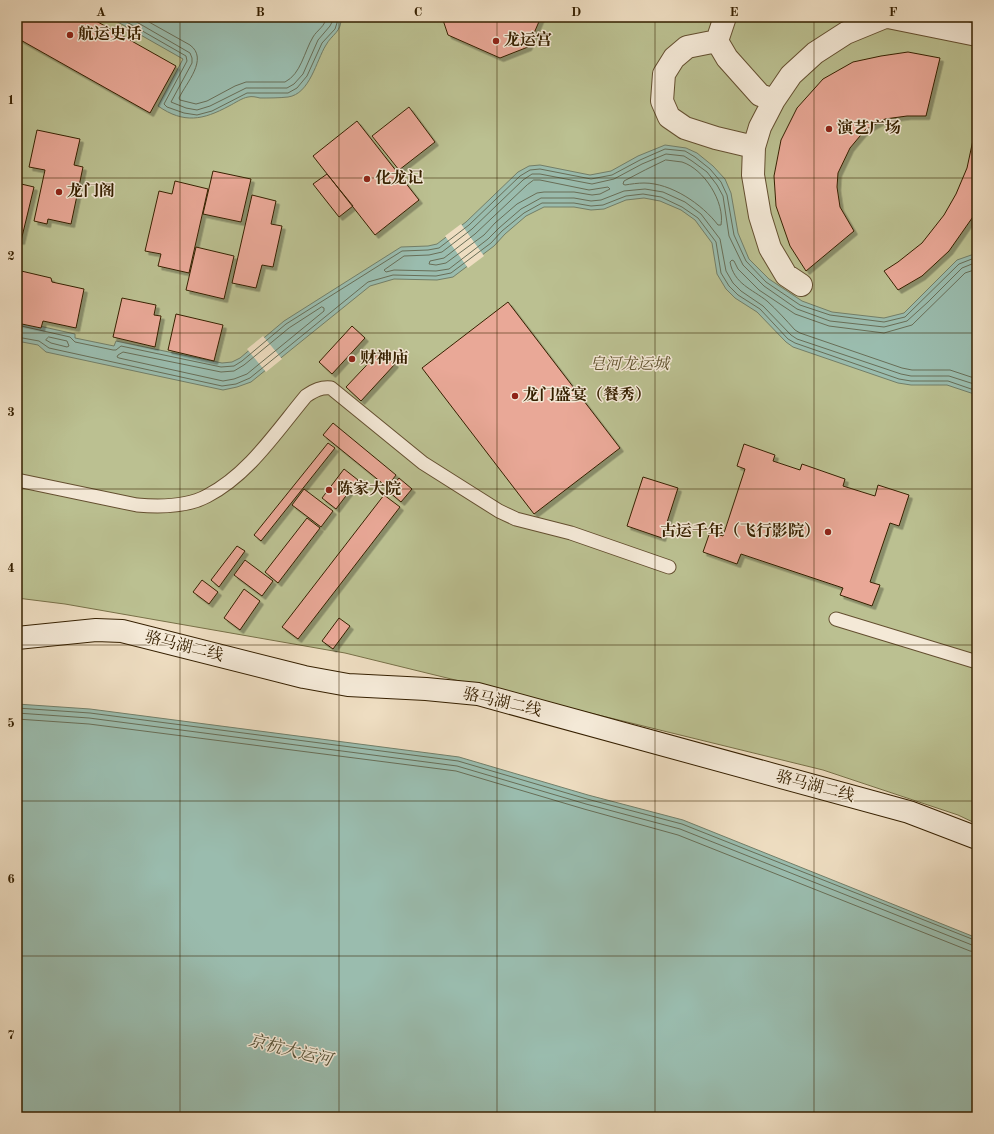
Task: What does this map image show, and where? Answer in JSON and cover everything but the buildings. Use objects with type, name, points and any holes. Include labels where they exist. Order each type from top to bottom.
[{"type":"street","points":[[716,41],[725,17]]},
{"type":"street","points":[[800,285],[786,275],[770,248],[760,216],[753,175],[754,147],[760,127],[774,100],[791,75],[815,53],[846,33],[884,17]]},
{"type":"street","points":[[888,17],[977,36]]},
{"type":"street","points":[[716,41],[727,58],[760,95],[774,100]]},
{"type":"street","points":[[716,41],[688,47],[674,58],[664,74],[662,101],[670,116],[685,128],[716,138],[754,147]]},
{"type":"street","name":"骆马湖二线","points":[[17,638],[96,630],[122,631],[304,677],[348,685],[426,689],[478,694],[908,812],[977,838]]},
{"type":"lane","points":[[17,480],[138,505],[153,506],[188,503],[206,496],[229,482],[246,468],[306,396],[323,387],[331,388],[423,463],[499,511],[516,519],[570,533],[669,567]]},
{"type":"lane","points":[[836,619],[977,662]]},
{"type":"green space","name":"皂河龙运城","points":[[17,17],[977,17],[977,824],[958,815],[823,770],[345,653],[65,604],[17,598]]},
{"type":"water","points":[[109,17],[341,17],[341,22],[338,30],[328,41],[322,52],[312,76],[302,90],[296,95],[281,98],[248,97],[241,99],[220,111],[202,117],[185,118],[167,112],[158,106],[183,59]]},
{"type":"water","points":[[665,145],[686,148],[697,153],[713,166],[725,179],[731,193],[738,233],[749,259],[769,279],[802,301],[832,312],[884,318],[904,313],[957,260],[977,253],[977,395],[947,385],[911,385],[898,383],[793,347],[786,342],[757,312],[735,298],[726,289],[717,274],[712,243],[695,220],[681,210],[660,201],[644,198],[626,200],[604,209],[591,210],[574,207],[544,207],[526,216],[505,234],[494,246],[453,277],[437,280],[394,279],[370,286],[251,382],[237,387],[223,390],[46,352],[38,345],[17,341],[17,321],[75,334],[75,338],[114,346],[116,341],[222,363],[232,362],[240,358],[284,321],[401,247],[428,246],[437,244],[466,222],[518,172],[529,166],[540,165],[590,175],[611,171],[638,156]]},
{"type":"water","name":"京杭大运河","points":[[17,704],[90,709],[459,757],[588,795],[683,820],[977,938],[977,1117],[17,1117]]},
{"type":"pier","points":[[461,224],[484,256],[468,268],[445,236]]},
{"type":"pier","points":[[263,336],[282,359],[266,372],[247,349]]},
{"type":"place","name":"航运史话","points":[[70,35]]},
{"type":"place","name":"龙运宫","points":[[496,41]]},
{"type":"place","name":"演艺广场","points":[[829,129]]},
{"type":"place","name":"化龙记","points":[[367,179]]},
{"type":"place","name":"龙门阁","points":[[59,192]]},
{"type":"place","name":"财神庙","points":[[352,359]]},
{"type":"place","name":"龙门盛宴（餐秀）","points":[[515,396]]},
{"type":"place","name":"陈家大院","points":[[329,490]]},
{"type":"place","name":"古运千年（飞行影院）","points":[[828,532]]}]
